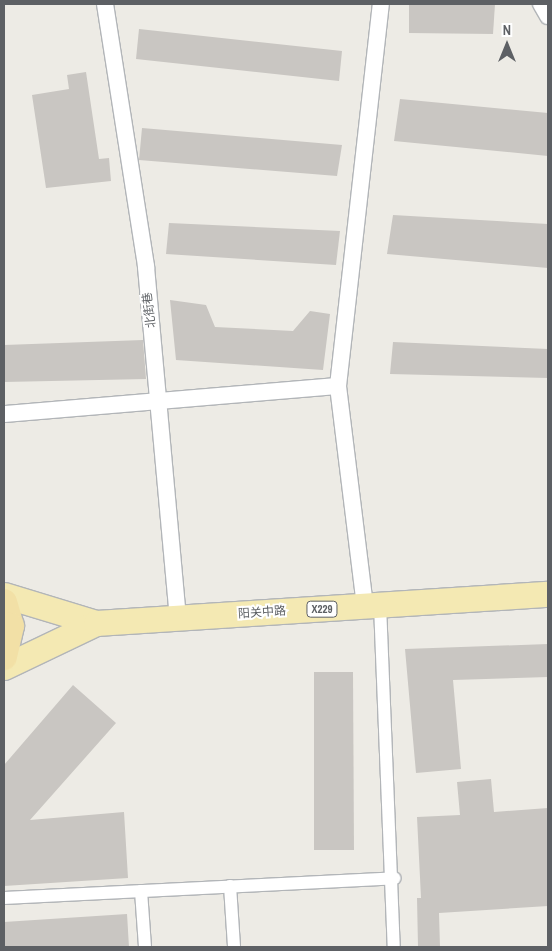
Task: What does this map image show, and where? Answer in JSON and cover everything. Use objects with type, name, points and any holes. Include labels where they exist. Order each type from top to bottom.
[{"type":"highway","points":[[4,602],[11,626],[4,657]]},
{"type":"main road","name":"阳关中路","points":[[96,623],[548,594]]},
{"type":"main road","name":"X229","points":[[4,595],[96,623]]},
{"type":"main road","name":"X229","points":[[4,668],[96,623]]},
{"type":"street","name":"北街巷","points":[[105,4],[146,268],[160,401],[178,618]]},
{"type":"street","points":[[381,4],[338,386],[372,606],[394,878],[394,947]]},
{"type":"street","points":[[541,4],[548,16]]},
{"type":"street","points":[[4,414],[338,386]]},
{"type":"street","points":[[4,898],[394,878]]},
{"type":"street","points":[[230,886],[234,947]]},
{"type":"street","points":[[141,891],[145,947]]},
{"type":"building","points":[[409,4],[495,4],[493,34],[409,33]]},
{"type":"building","points":[[139,29],[342,51],[339,81],[136,59]]},
{"type":"building","points":[[86,72],[99,159],[109,158],[111,181],[46,188],[32,95],[69,89],[67,75]]},
{"type":"building","points":[[400,99],[548,113],[548,156],[394,141]]},
{"type":"building","points":[[142,128],[342,145],[337,176],[139,160]]},
{"type":"building","points":[[393,215],[548,224],[548,268],[387,254]]},
{"type":"building","points":[[169,223],[340,231],[336,265],[166,254]]},
{"type":"building","points":[[170,300],[206,305],[215,327],[293,331],[310,311],[330,314],[323,370],[176,360]]},
{"type":"building","points":[[143,340],[146,379],[4,382],[4,345]]},
{"type":"building","points":[[393,342],[548,349],[548,378],[390,374]]},
{"type":"building","points":[[548,644],[548,677],[453,680],[461,769],[416,773],[405,649]]},
{"type":"building","points":[[314,672],[353,672],[354,850],[314,850]]},
{"type":"building","points":[[73,685],[116,723],[30,820],[124,812],[128,878],[4,886],[4,765]]},
{"type":"building","points":[[491,779],[494,812],[548,808],[548,906],[439,913],[440,947],[418,947],[417,898],[421,898],[417,817],[460,815],[457,782]]},
{"type":"building","points":[[127,914],[129,947],[4,947],[4,922]]}]
